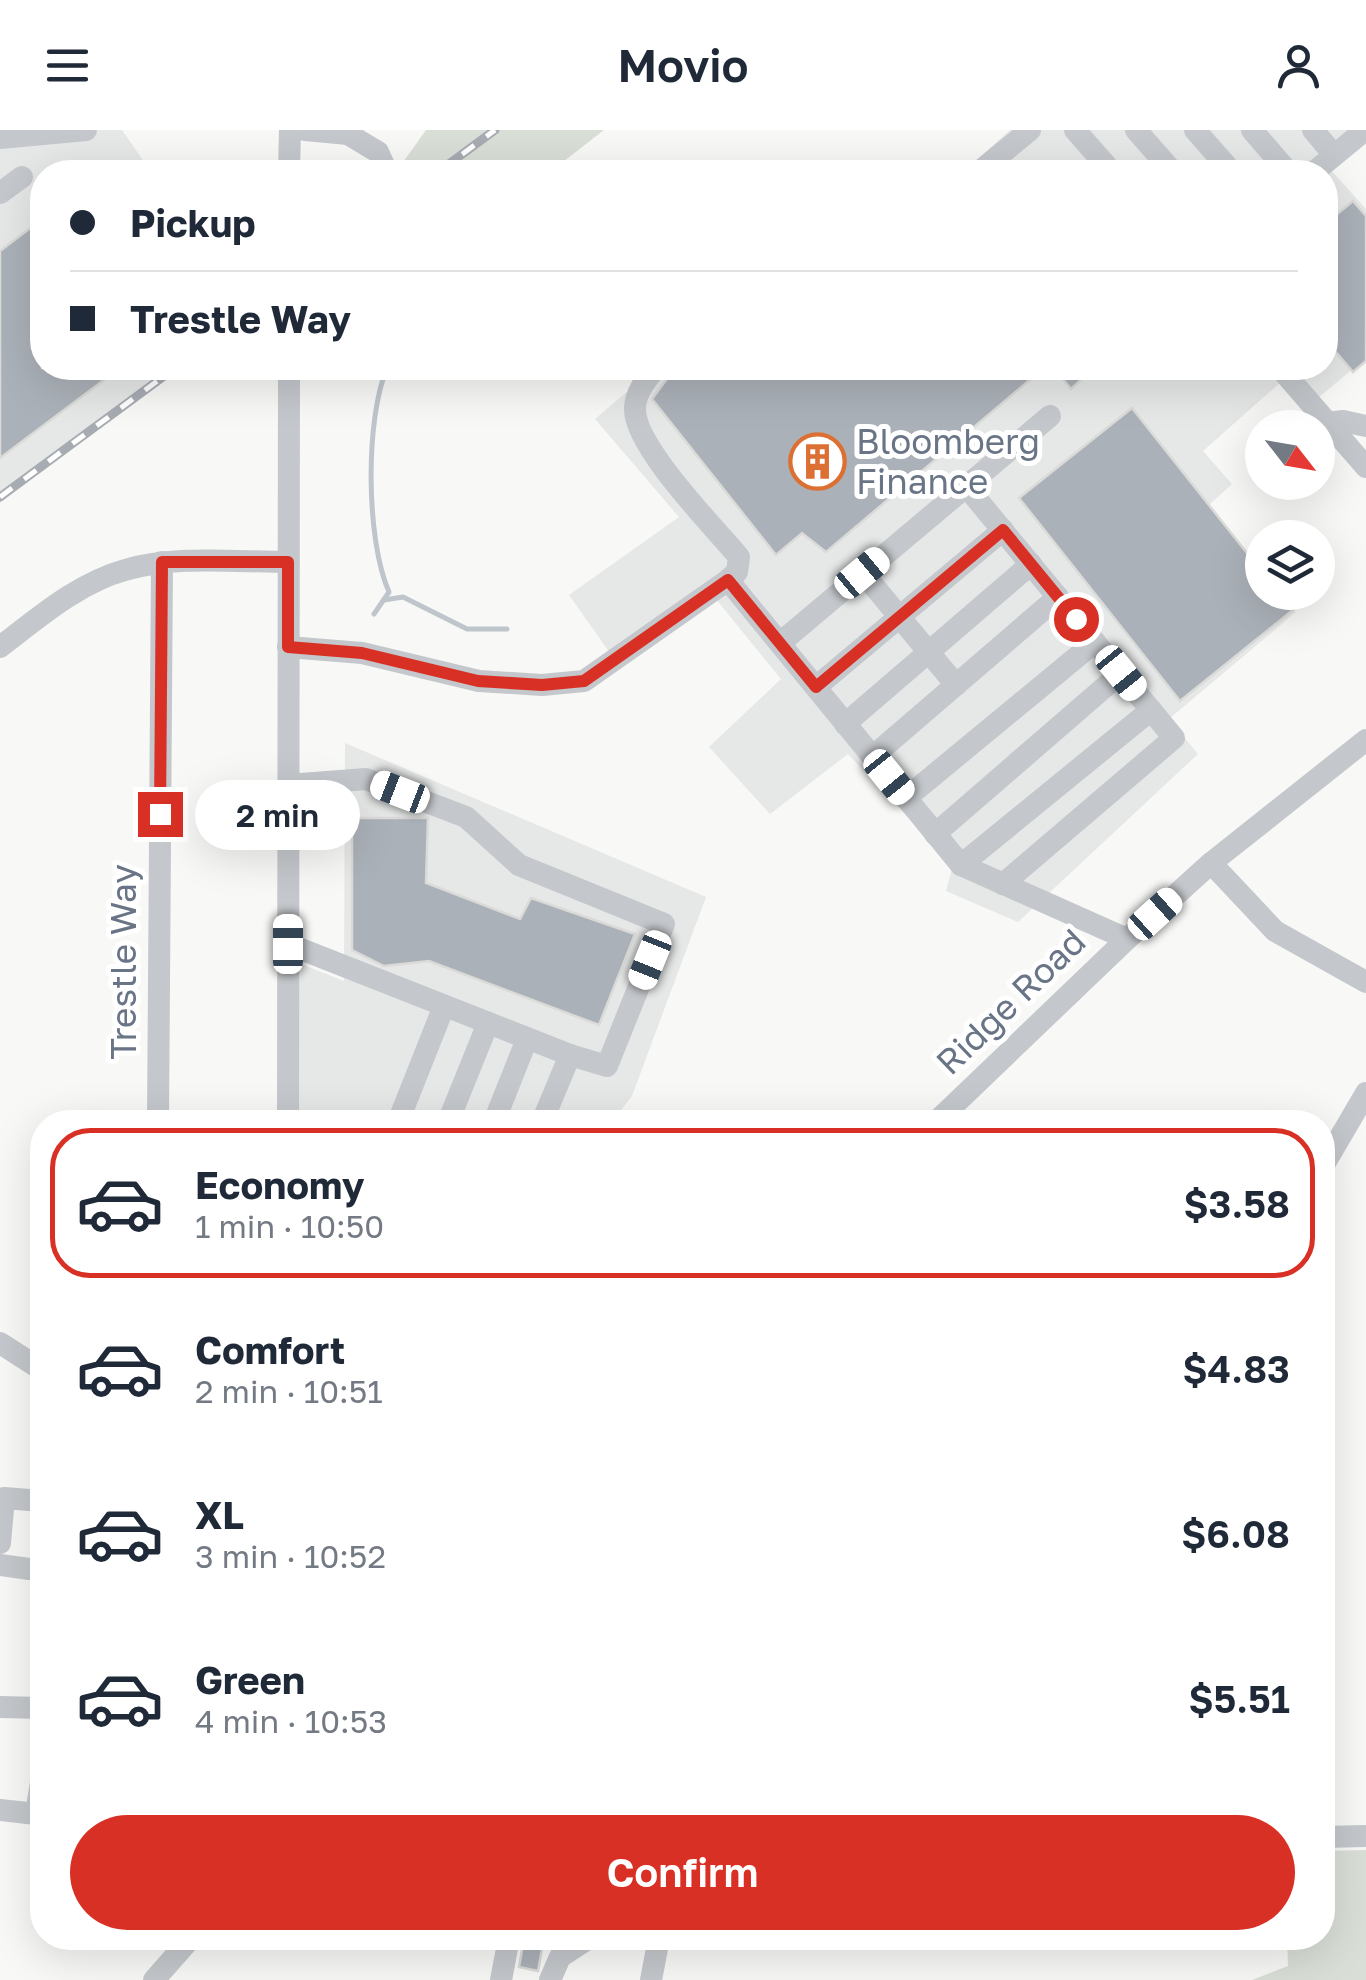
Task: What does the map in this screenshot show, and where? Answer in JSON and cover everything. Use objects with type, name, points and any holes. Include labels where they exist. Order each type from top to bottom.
[{"type":"street","points":[[0,138],[86,130]]},
{"type":"street","points":[[290,130],[290,160]]},
{"type":"street","points":[[305,130],[349,132],[378,152],[382,160]]},
{"type":"street","points":[[994,160],[1030,130]]},
{"type":"street","points":[[1075,130],[1101,160]]},
{"type":"street","points":[[1136,130],[1162,160]]},
{"type":"street","points":[[1195,130],[1221,160]]},
{"type":"street","points":[[1252,130],[1278,160]]},
{"type":"street","points":[[1313,130],[1334,156]]},
{"type":"street","points":[[1329,160],[1365,130]]},
{"type":"street","points":[[0,193],[22,177]]},
{"type":"street","points":[[288,1110],[289,380]]},
{"type":"street","points":[[288,647],[362,653],[478,681],[542,685],[584,681],[728,580],[738,572],[739,557],[650,449],[636,422],[637,395],[648,380]]},
{"type":"street","points":[[1290,380],[1317,410]]},
{"type":"street","points":[[780,643],[1050,416]]},
{"type":"street","points":[[1335,422],[1366,426]]},
{"type":"street","points":[[1335,431],[1366,468]]},
{"type":"street","points":[[966,486],[1174,738],[1003,884]]},
{"type":"street","points":[[816,687],[1003,530]]},
{"type":"street","points":[[0,648],[80,589],[123,570],[162,562],[288,562]]},
{"type":"street","name":"Trestle Way","points":[[158,1110],[162,562]]},
{"type":"street","points":[[846,724],[1031,564]]},
{"type":"street","points":[[862,573],[956,685]]},
{"type":"street","points":[[728,580],[960,865],[1127,939]]},
{"type":"street","points":[[872,756],[1058,597]]},
{"type":"street","points":[[906,798],[1095,642]]},
{"type":"street","points":[[935,834],[1121,673]]},
{"type":"street","points":[[960,865],[1151,710]]},
{"type":"street","name":"Ridge Road","points":[[949,1110],[1212,863],[1366,740]]},
{"type":"street","points":[[288,785],[366,779],[466,817],[519,865],[664,924],[607,1066],[288,944]]},
{"type":"street","points":[[1212,863],[1275,931],[1366,982]]},
{"type":"street","points":[[403,1110],[444,1006]]},
{"type":"street","points":[[453,1110],[488,1023]]},
{"type":"street","points":[[499,1110],[527,1038]]},
{"type":"street","points":[[547,1110],[570,1055]]},
{"type":"street","points":[[1335,1146],[1366,1093]]},
{"type":"street","points":[[0,1343],[30,1362]]},
{"type":"street","points":[[0,1542],[4,1498],[30,1500]]},
{"type":"street","points":[[0,1566],[30,1568]]},
{"type":"street","points":[[0,1708],[30,1708]]},
{"type":"street","points":[[0,1810],[30,1813]]},
{"type":"street","points":[[1335,1837],[1366,1836]]},
{"type":"street","points":[[154,1980],[180,1950]]},
{"type":"street","points":[[501,1980],[507,1950]]},
{"type":"street","points":[[550,1980],[560,1956],[570,1950]]},
{"type":"street","points":[[652,1980],[657,1950]]},
{"type":"shaded area","points":[[0,130],[122,130],[143,160],[30,160],[30,380],[164,380],[0,503]]},
{"type":"shaded area","points":[[426,130],[604,130],[565,160],[405,160]]},
{"type":"shaded area","points":[[1010,130],[1366,130],[1337,160],[976,160]]},
{"type":"shaded area","points":[[1338,178],[1366,209],[1366,358],[1306,408],[1282,381],[1203,451],[1232,484],[1208,506],[1245,551],[1245,610],[1296,612],[1169,719],[1198,754],[1018,922],[946,891],[953,865],[848,754],[770,814],[709,747],[781,679],[715,598],[617,663],[569,595],[679,517],[595,419],[641,380],[1338,380]]},
{"type":"shaded area","points":[[345,743],[706,897],[632,1096],[621,1110],[287,1110],[288,959],[344,981]]},
{"type":"shaded area","points":[[1366,1850],[1366,1980],[1252,1980],[1288,1966],[1287,1950],[1335,1950],[1335,1851]]},
{"type":"building","points":[[1353,201],[1366,216],[1366,361],[1353,372],[1338,354],[1338,213]]},
{"type":"building","points":[[30,228],[30,380],[104,380],[0,458],[0,251]]},
{"type":"building","name":"Bloomberg Finance","points":[[666,380],[1030,380],[826,552],[802,533],[776,555],[652,399]]},
{"type":"building","points":[[1064,380],[1081,380],[1071,389]]},
{"type":"building","points":[[1132,408],[1245,551],[1245,610],[1293,610],[1180,701],[1019,498]]},
{"type":"building","points":[[352,818],[428,818],[426,883],[520,919],[531,898],[635,934],[599,1025],[429,961],[384,966],[352,950]]},
{"type":"building","points":[[522,1950],[542,1950],[538,1971],[519,1967]]},
{"type":"waterway","points":[[374,614],[389,592],[376,542],[371,480],[375,418],[383,380]]},
{"type":"waterway","points":[[384,600],[403,597],[467,629],[507,629]]},
{"type":"railway","points":[[454,160],[495,130]]},
{"type":"railway","points":[[0,497],[159,380]]},
{"type":"place","name":"Bloomberg Finance","points":[[817,462]]},
{"type":"route","points":[[160,814],[162,562],[288,562],[288,647],[362,653],[478,681],[542,685],[584,681],[728,580],[816,687],[1003,530],[1076,619]]}]
